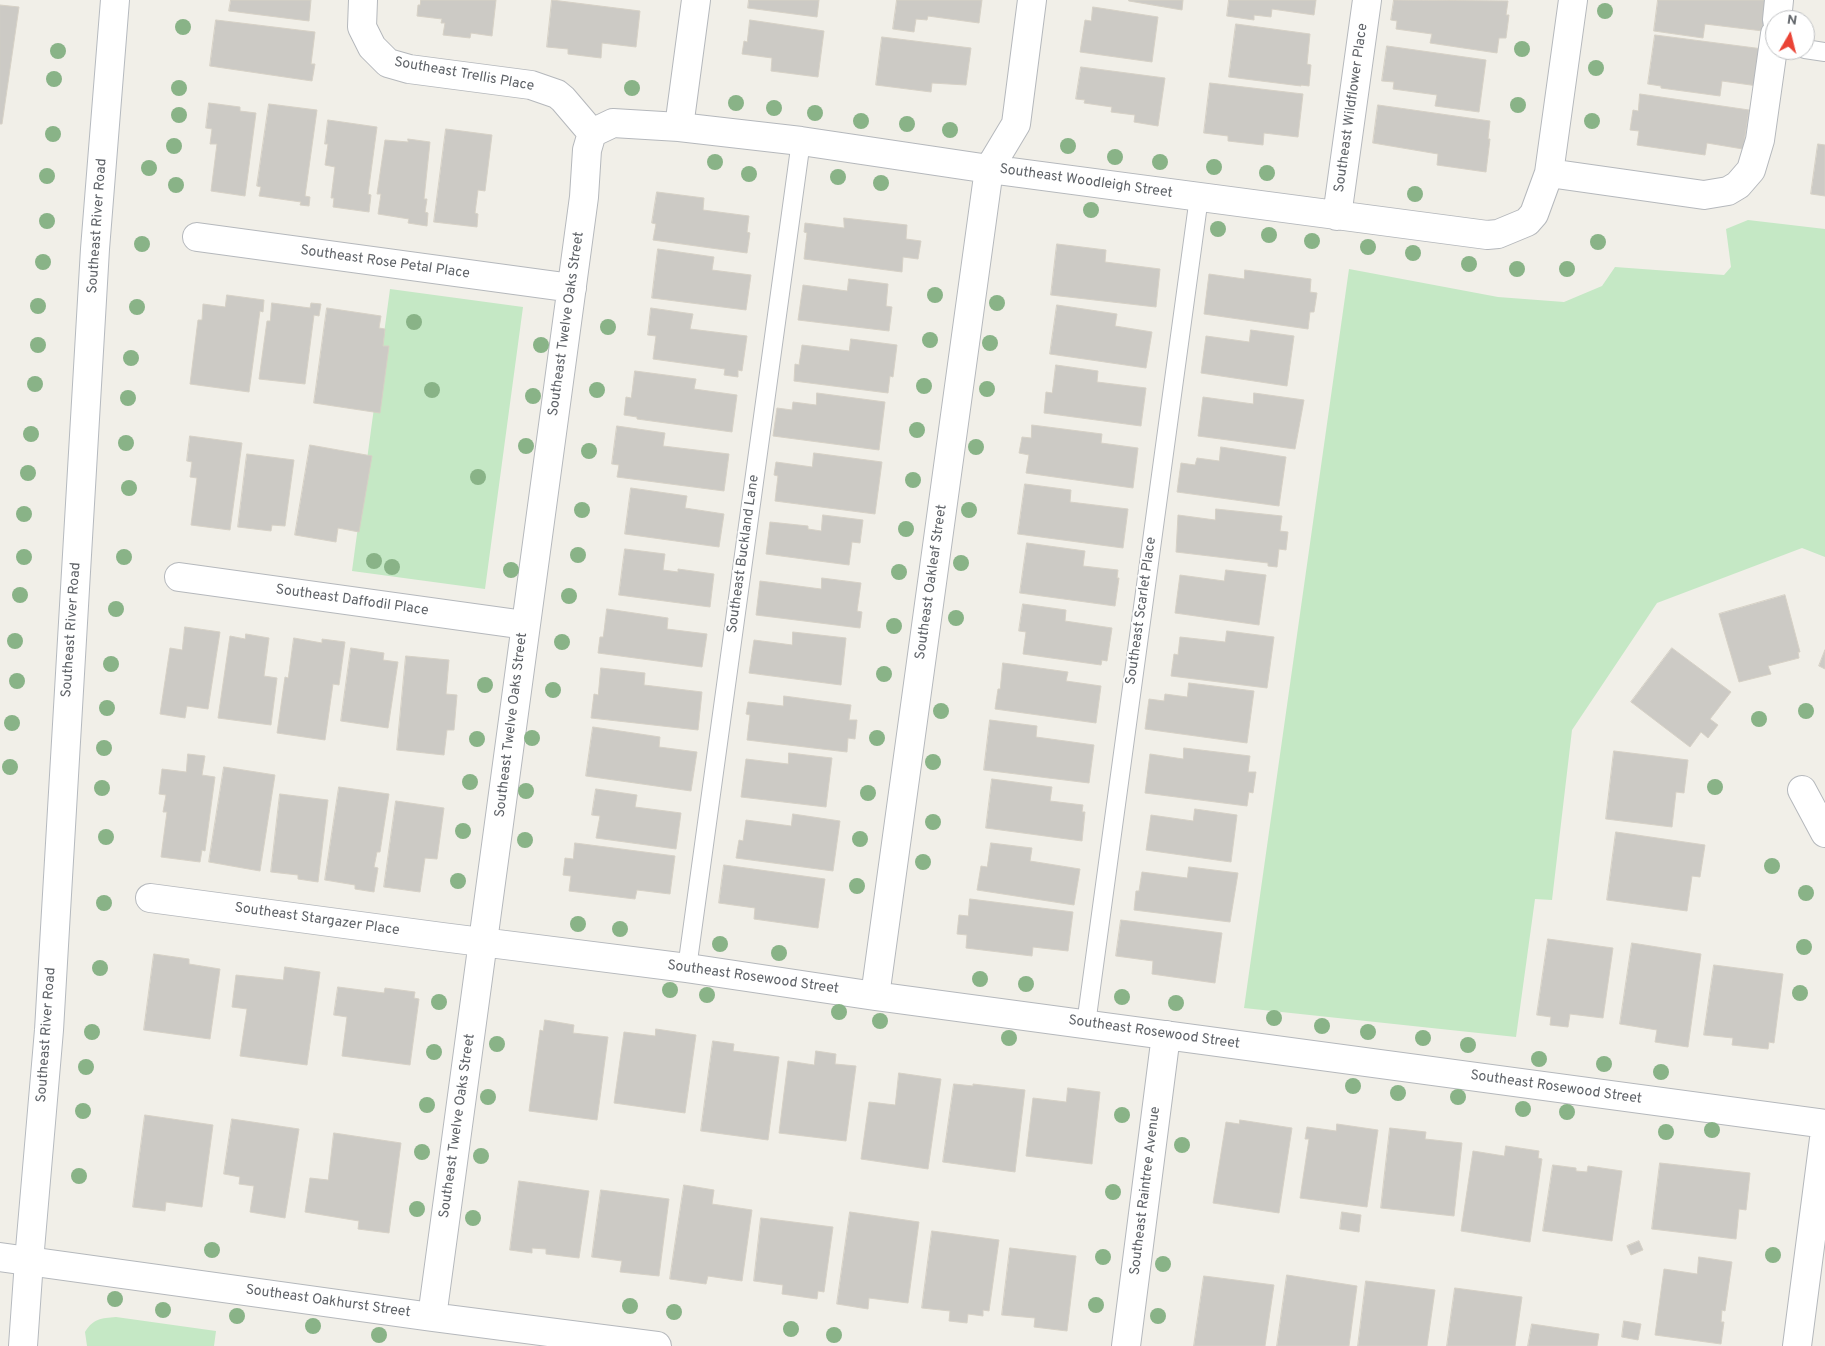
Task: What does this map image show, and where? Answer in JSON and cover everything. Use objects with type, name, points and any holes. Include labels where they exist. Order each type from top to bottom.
[{"type":"street","name":"Southeast River Road","points":[[23,1346],[49,1030],[95,249],[115,0]]},
{"type":"street","name":"Southeast Trellis Place","points":[[363,0],[362,27],[372,47],[388,63],[409,69],[531,85],[557,94],[592,133]]},
{"type":"street","points":[[679,126],[696,0]]},
{"type":"street","points":[[989,169],[1016,124],[1032,0]]},
{"type":"street","name":"Southeast Wildflower Place","points":[[1338,216],[1367,0]]},
{"type":"street","name":"Southeast Woodleigh Street","points":[[592,133],[613,123],[679,126],[801,141],[989,169],[1338,216],[1498,234],[1527,222],[1534,214],[1549,173],[1573,0]]},
{"type":"street","points":[[1549,173],[1704,195],[1728,190],[1738,185],[1751,170],[1758,147],[1771,60]]},
{"type":"street","name":"Southeast Twelve Oaks Street","points":[[432,1317],[572,288],[584,197],[587,150],[592,133]]},
{"type":"street","name":"Southeast Oakleaf Street","points":[[874,996],[989,169]]},
{"type":"street","name":"Southeast Rose Petal Place","points":[[197,237],[572,288]]},
{"type":"street","name":"Southeast Daffodil Place","points":[[179,577],[525,625]]},
{"type":"street","points":[[1802,790],[1825,833]]},
{"type":"street","name":"Southeast Stargazer Place","points":[[150,898],[484,943]]},
{"type":"street","name":"Southeast Rosewood Street","points":[[484,943],[687,968],[874,996],[1825,1124]]},
{"type":"street","name":"Southeast Raintree Avenue","points":[[1126,1346],[1166,1035]]},
{"type":"street","points":[[1797,1346],[1825,1131]]},
{"type":"street","name":"Southeast Oakhurst Street","points":[[0,1257],[657,1346]]},
{"type":"lane","name":"Southeast Buckland Lane","points":[[687,968],[801,141]]},
{"type":"lane","name":"Southeast Scarlet Place","points":[[1086,1024],[1199,197]]},
{"type":"green space","points":[[1748,220],[1825,229],[1825,557],[1802,548],[1657,603],[1572,730],[1552,900],[1535,899],[1516,1037],[1244,1008],[1349,269],[1498,297],[1564,302],[1602,286],[1615,267],[1724,275],[1731,267],[1726,229]]},
{"type":"green space","points":[[390,289],[523,307],[485,589],[352,571]]},
{"type":"green space","points":[[116,1317],[216,1331],[214,1346],[87,1346],[85,1332],[91,1324],[102,1319]]},
{"type":"building","points":[[231,0],[311,0],[309,21],[229,11]]},
{"type":"building","points":[[421,0],[496,0],[492,36],[471,33],[470,38],[443,35],[445,23],[441,23],[442,19],[417,16],[418,5],[420,5]]},
{"type":"building","points":[[552,0],[640,11],[636,47],[602,43],[601,58],[568,54],[568,49],[547,47]]},
{"type":"building","points":[[749,0],[819,0],[817,17],[748,8]]},
{"type":"building","points":[[897,0],[982,0],[979,23],[928,16],[927,20],[916,19],[914,32],[893,29]]},
{"type":"building","points":[[1129,0],[1183,0],[1182,10]]},
{"type":"building","points":[[1229,0],[1316,0],[1314,15],[1272,9],[1271,17],[1254,15],[1254,20],[1227,16]]},
{"type":"building","points":[[1394,0],[1508,1],[1506,15],[1509,15],[1506,38],[1499,38],[1497,53],[1430,43],[1432,34],[1396,29],[1397,21],[1391,20]]},
{"type":"building","points":[[1658,0],[1768,0],[1763,31],[1705,24],[1703,38],[1654,31]]},
{"type":"building","points":[[0,5],[19,7],[2,124],[0,124]]},
{"type":"building","points":[[1093,7],[1158,17],[1152,62],[1080,52],[1085,20],[1091,21]]},
{"type":"building","points":[[216,20],[315,32],[311,64],[315,64],[312,81],[210,66]]},
{"type":"building","points":[[750,20],[824,31],[818,77],[771,71],[772,58],[742,54],[744,41],[747,42]]},
{"type":"building","points":[[1236,24],[1310,34],[1307,64],[1311,65],[1309,86],[1229,77]]},
{"type":"building","points":[[1655,35],[1763,49],[1758,86],[1722,81],[1720,96],[1661,88],[1661,86],[1648,84]]},
{"type":"building","points":[[882,37],[971,48],[966,85],[932,83],[931,92],[876,85]]},
{"type":"building","points":[[1387,46],[1486,60],[1479,112],[1435,106],[1437,95],[1393,89],[1394,82],[1382,81]]},
{"type":"building","points":[[1081,67],[1165,78],[1158,126],[1134,122],[1135,115],[1111,112],[1112,107],[1084,103],[1085,100],[1076,99]]},
{"type":"building","points":[[1210,83],[1303,94],[1298,137],[1264,133],[1263,145],[1228,141],[1228,136],[1204,133]]},
{"type":"building","points":[[1640,94],[1749,110],[1743,149],[1707,143],[1705,155],[1637,145],[1639,131],[1630,130],[1633,110],[1638,111]]},
{"type":"building","points":[[209,103],[240,107],[240,111],[256,113],[245,196],[211,191],[217,144],[210,144],[212,129],[206,128]]},
{"type":"building","points":[[269,104],[317,110],[305,196],[310,197],[309,206],[300,205],[301,202],[259,196],[261,187],[257,186]]},
{"type":"building","points":[[1378,105],[1490,121],[1486,172],[1437,165],[1438,154],[1373,143]]},
{"type":"building","points":[[328,120],[377,127],[368,194],[371,195],[369,212],[333,207],[334,198],[331,198],[335,167],[325,165],[328,144],[325,144]]},
{"type":"building","points":[[446,129],[492,135],[485,191],[478,190],[475,213],[478,214],[477,227],[434,222]]},
{"type":"building","points":[[408,139],[430,142],[424,199],[427,199],[425,212],[428,213],[427,226],[408,223],[409,219],[378,214],[381,194],[377,194],[385,140],[408,142]]},
{"type":"building","points":[[1818,144],[1825,145],[1825,196],[1811,194]]},
{"type":"building","points":[[657,192],[704,198],[703,210],[749,216],[747,232],[750,233],[747,253],[653,240],[656,224],[652,223]]},
{"type":"building","points":[[844,218],[907,225],[906,239],[921,241],[918,259],[903,257],[902,272],[804,259],[807,233],[804,232],[805,223],[844,228]]},
{"type":"building","points":[[1057,244],[1106,250],[1105,262],[1160,269],[1156,307],[1051,295]]},
{"type":"building","points":[[658,249],[714,257],[712,270],[751,275],[746,310],[652,298]]},
{"type":"building","points":[[1245,270],[1311,279],[1310,292],[1317,293],[1314,312],[1310,312],[1308,329],[1204,314],[1209,274],[1244,279]]},
{"type":"building","points":[[849,279],[888,284],[886,306],[892,307],[889,331],[798,320],[803,285],[847,291]]},
{"type":"building","points":[[227,295],[264,300],[263,312],[260,311],[249,392],[190,384],[198,320],[202,320],[203,304],[225,307]]},
{"type":"building","points":[[272,303],[310,308],[311,303],[321,304],[319,316],[314,315],[305,384],[259,379],[267,321],[270,321]]},
{"type":"building","points":[[1057,305],[1117,314],[1115,326],[1152,332],[1146,368],[1050,354]]},
{"type":"building","points":[[327,308],[381,316],[379,328],[385,329],[383,346],[389,346],[380,413],[314,403]]},
{"type":"building","points":[[651,308],[693,314],[690,329],[747,336],[742,371],[738,370],[738,377],[724,375],[725,369],[653,359],[656,336],[648,335]]},
{"type":"building","points":[[1251,330],[1294,336],[1287,386],[1201,373],[1206,336],[1249,342]]},
{"type":"building","points":[[851,339],[897,345],[893,377],[890,376],[888,393],[794,381],[795,364],[799,365],[802,345],[849,351]]},
{"type":"building","points":[[1056,365],[1098,371],[1097,382],[1146,388],[1141,426],[1044,413],[1046,392],[1052,393]]},
{"type":"building","points":[[635,371],[696,379],[694,389],[737,395],[732,432],[637,419],[637,417],[624,415],[626,397],[631,398]]},
{"type":"building","points":[[817,393],[885,402],[879,450],[773,436],[777,408],[792,410],[793,402],[816,405]]},
{"type":"building","points":[[1254,393],[1304,400],[1295,449],[1198,436],[1203,397],[1253,404]]},
{"type":"building","points":[[1032,425],[1102,434],[1101,443],[1138,448],[1133,488],[1026,473],[1029,455],[1019,453],[1022,437],[1031,438]]},
{"type":"building","points":[[617,426],[665,433],[663,446],[729,454],[724,491],[617,477],[619,465],[612,464]]},
{"type":"building","points":[[190,436],[242,443],[230,530],[191,525],[197,478],[190,477],[192,462],[187,461]]},
{"type":"building","points":[[310,445],[372,456],[359,532],[338,528],[336,542],[295,535]]},
{"type":"building","points":[[1221,447],[1286,457],[1279,506],[1177,492],[1181,463],[1195,465],[1197,458],[1219,461]]},
{"type":"building","points":[[814,453],[882,462],[875,514],[775,501],[778,476],[774,475],[776,462],[812,467]]},
{"type":"building","points":[[247,454],[294,460],[285,526],[272,525],[271,531],[238,527]]},
{"type":"building","points":[[1025,484],[1071,490],[1070,502],[1128,509],[1123,548],[1018,534]]},
{"type":"building","points":[[631,488],[687,496],[685,508],[724,514],[719,547],[625,534]]},
{"type":"building","points":[[1216,509],[1282,516],[1280,531],[1288,532],[1286,550],[1279,549],[1277,567],[1268,566],[1268,563],[1176,552],[1178,515],[1215,520]]},
{"type":"building","points":[[823,515],[863,520],[860,543],[852,542],[849,565],[766,554],[770,522],[808,526],[808,529],[821,531]]},
{"type":"building","points":[[1027,543],[1085,551],[1083,566],[1118,570],[1117,578],[1119,578],[1115,606],[1020,593]]},
{"type":"building","points":[[625,549],[665,554],[663,570],[678,572],[678,569],[714,574],[710,607],[619,595]]},
{"type":"building","points":[[1226,570],[1266,575],[1259,625],[1175,613],[1180,575],[1224,581]]},
{"type":"building","points":[[822,578],[861,583],[857,611],[862,612],[860,628],[756,615],[760,581],[821,589]]},
{"type":"building","points":[[1785,595],[1800,652],[1798,652],[1799,658],[1768,666],[1771,674],[1739,682],[1719,614]]},
{"type":"building","points":[[1023,604],[1066,610],[1065,621],[1112,628],[1107,661],[1102,660],[1101,665],[1023,654],[1026,632],[1019,631]]},
{"type":"building","points":[[607,609],[668,618],[667,629],[707,634],[702,667],[598,653],[600,637],[603,637]]},
{"type":"building","points":[[185,627],[220,632],[208,709],[187,706],[185,718],[160,714],[170,648],[182,650]]},
{"type":"building","points":[[1227,631],[1274,637],[1267,688],[1171,676],[1174,654],[1178,655],[1180,637],[1225,642]]},
{"type":"building","points":[[793,632],[846,638],[841,685],[749,673],[754,640],[792,645]]},
{"type":"building","points":[[246,634],[269,638],[264,676],[277,678],[271,725],[218,718],[230,636],[245,639]]},
{"type":"building","points":[[294,638],[322,643],[322,639],[345,642],[339,685],[333,684],[325,740],[277,733],[285,677],[288,678]]},
{"type":"building","points":[[351,648],[384,653],[383,660],[398,662],[388,728],[341,721]]},
{"type":"building","points":[[1672,648],[1731,692],[1710,719],[1718,725],[1708,738],[1701,732],[1690,747],[1631,702]]},
{"type":"building","points":[[1825,650],[1825,669],[1819,666]]},
{"type":"building","points":[[406,656],[449,660],[446,694],[457,695],[454,730],[447,730],[444,755],[397,750]]},
{"type":"building","points":[[1003,663],[1068,672],[1066,681],[1101,686],[1096,723],[995,709]]},
{"type":"building","points":[[601,668],[645,673],[644,685],[702,692],[698,730],[591,718],[594,694],[598,695]]},
{"type":"building","points":[[1189,683],[1254,691],[1247,743],[1145,729],[1149,699],[1164,701],[1165,694],[1187,697]]},
{"type":"building","points":[[784,696],[851,705],[849,720],[857,720],[855,739],[848,738],[847,752],[747,740],[750,715],[746,714],[748,702],[783,706]]},
{"type":"building","points":[[990,720],[1037,726],[1036,737],[1094,745],[1089,783],[984,770]]},
{"type":"building","points":[[593,727],[660,737],[659,747],[697,752],[691,791],[586,776]]},
{"type":"building","points":[[1184,748],[1250,756],[1248,772],[1256,772],[1253,793],[1249,792],[1247,806],[1145,793],[1150,754],[1183,759]]},
{"type":"building","points":[[1614,751],[1688,760],[1684,793],[1676,792],[1672,827],[1606,819]]},
{"type":"building","points":[[789,753],[832,758],[826,807],[741,797],[746,759],[788,764]]},
{"type":"building","points":[[188,754],[205,756],[202,775],[215,777],[205,851],[202,850],[200,862],[161,857],[167,812],[163,812],[166,795],[159,794],[162,769],[186,772]]},
{"type":"building","points":[[224,767],[275,775],[260,871],[209,862]]},
{"type":"building","points":[[992,779],[1052,787],[1050,801],[1083,805],[1082,812],[1085,812],[1082,841],[986,828]]},
{"type":"building","points":[[339,787],[389,794],[380,852],[377,852],[374,867],[378,868],[374,892],[355,889],[355,885],[325,880]]},
{"type":"building","points":[[596,789],[637,795],[635,807],[681,813],[676,849],[596,838],[600,816],[592,815]]},
{"type":"building","points":[[280,794],[328,800],[318,882],[298,879],[298,875],[271,872]]},
{"type":"building","points":[[396,801],[444,808],[437,859],[425,858],[420,892],[384,887]]},
{"type":"building","points":[[1195,809],[1237,815],[1231,862],[1146,850],[1151,815],[1193,821]]},
{"type":"building","points":[[793,814],[840,821],[833,871],[736,858],[739,840],[743,841],[746,820],[791,826]]},
{"type":"building","points":[[1616,832],[1705,845],[1700,877],[1692,876],[1687,911],[1607,900]]},
{"type":"building","points":[[575,843],[675,856],[670,894],[637,890],[635,899],[569,891],[571,876],[563,875],[565,858],[573,859]]},
{"type":"building","points":[[991,843],[1032,848],[1030,861],[1080,869],[1074,905],[977,890],[981,866],[987,867]]},
{"type":"building","points":[[724,865],[825,879],[818,928],[754,919],[755,908],[719,903]]},
{"type":"building","points":[[1189,867],[1238,873],[1230,922],[1134,910],[1136,891],[1139,891],[1142,872],[1187,878]]},
{"type":"building","points":[[970,899],[1073,912],[1068,951],[1033,947],[1032,956],[966,948],[967,935],[957,934],[959,915],[968,916]]},
{"type":"building","points":[[1121,920],[1222,933],[1215,983],[1152,974],[1153,961],[1116,956]]},
{"type":"building","points":[[1548,939],[1613,948],[1603,1018],[1570,1014],[1568,1027],[1550,1025],[1551,1017],[1537,1015]]},
{"type":"building","points":[[1632,943],[1701,954],[1688,1047],[1655,1042],[1657,1030],[1620,1024]]},
{"type":"building","points":[[154,954],[189,959],[189,964],[220,969],[210,1039],[144,1030]]},
{"type":"building","points":[[1714,965],[1783,974],[1774,1043],[1769,1042],[1768,1049],[1732,1045],[1733,1038],[1704,1035]]},
{"type":"building","points":[[285,967],[320,972],[307,1065],[240,1056],[247,1009],[232,1007],[236,975],[283,980]]},
{"type":"building","points":[[338,987],[384,993],[385,988],[415,992],[414,998],[419,999],[410,1065],[342,1056],[347,1017],[334,1015]]},
{"type":"building","points":[[545,1020],[574,1025],[573,1033],[608,1037],[597,1120],[529,1111],[540,1030],[543,1031]]},
{"type":"building","points":[[656,1029],[696,1035],[685,1113],[614,1103],[624,1032],[655,1036]]},
{"type":"building","points":[[713,1041],[734,1044],[733,1051],[779,1057],[768,1140],[701,1131]]},
{"type":"building","points":[[816,1051],[836,1054],[835,1064],[856,1066],[846,1141],[779,1133],[788,1061],[814,1065]]},
{"type":"building","points":[[899,1073],[941,1079],[928,1169],[861,1159],[869,1102],[895,1105]]},
{"type":"building","points":[[954,1084],[973,1086],[973,1084],[1025,1090],[1015,1172],[943,1162]]},
{"type":"building","points":[[1068,1088],[1100,1092],[1092,1164],[1026,1156],[1033,1098],[1066,1102]]},
{"type":"building","points":[[145,1115],[213,1125],[202,1207],[166,1202],[165,1211],[133,1207]]},
{"type":"building","points":[[232,1119],[299,1129],[285,1218],[250,1212],[254,1186],[239,1184],[240,1177],[224,1174]]},
{"type":"building","points":[[1240,1120],[1292,1128],[1279,1213],[1213,1203],[1226,1122],[1239,1124]]},
{"type":"building","points":[[1337,1124],[1378,1130],[1367,1207],[1300,1198],[1309,1139],[1305,1139],[1307,1127],[1336,1131]]},
{"type":"building","points":[[1390,1128],[1426,1132],[1425,1139],[1462,1143],[1454,1216],[1381,1208]]},
{"type":"building","points":[[334,1133],[401,1143],[389,1233],[358,1229],[359,1221],[305,1212],[310,1178],[328,1180]]},
{"type":"building","points":[[1506,1146],[1539,1151],[1538,1158],[1542,1159],[1530,1242],[1461,1231],[1473,1151],[1504,1156]]},
{"type":"building","points":[[1660,1163],[1750,1173],[1746,1210],[1739,1209],[1736,1239],[1652,1229]]},
{"type":"building","points":[[1553,1165],[1576,1168],[1576,1171],[1587,1172],[1588,1166],[1622,1171],[1612,1241],[1543,1231]]},
{"type":"building","points":[[519,1181],[589,1191],[579,1258],[546,1254],[546,1249],[532,1248],[532,1253],[510,1250]]},
{"type":"building","points":[[684,1185],[714,1190],[712,1204],[752,1210],[742,1281],[708,1276],[706,1284],[670,1279]]},
{"type":"building","points":[[601,1190],[669,1199],[659,1276],[620,1272],[622,1261],[592,1257]]},
{"type":"building","points":[[850,1212],[919,1222],[908,1303],[869,1298],[868,1309],[837,1304]]},
{"type":"building","points":[[1342,1212],[1361,1215],[1359,1232],[1340,1229]]},
{"type":"building","points":[[761,1218],[833,1227],[824,1292],[818,1291],[817,1299],[782,1294],[783,1285],[754,1281]]},
{"type":"building","points":[[932,1231],[999,1240],[989,1311],[983,1310],[983,1316],[968,1314],[967,1323],[949,1321],[950,1311],[922,1308]]},
{"type":"building","points":[[1639,1241],[1643,1250],[1631,1255],[1627,1246]]},
{"type":"building","points":[[1010,1248],[1076,1256],[1067,1331],[1034,1327],[1035,1318],[1002,1315]]},
{"type":"building","points":[[1699,1257],[1732,1262],[1725,1311],[1722,1310],[1721,1322],[1724,1322],[1721,1344],[1655,1335],[1664,1269],[1697,1274]]},
{"type":"building","points":[[1287,1275],[1357,1286],[1349,1346],[1277,1346]]},
{"type":"building","points":[[1204,1276],[1274,1285],[1265,1346],[1194,1346]]},
{"type":"building","points":[[1366,1281],[1435,1290],[1427,1346],[1358,1346]]},
{"type":"building","points":[[1455,1288],[1522,1297],[1515,1346],[1447,1346]]},
{"type":"building","points":[[1624,1321],[1641,1324],[1638,1340],[1622,1337]]},
{"type":"building","points":[[1532,1324],[1599,1334],[1597,1346],[1528,1346]]}]
